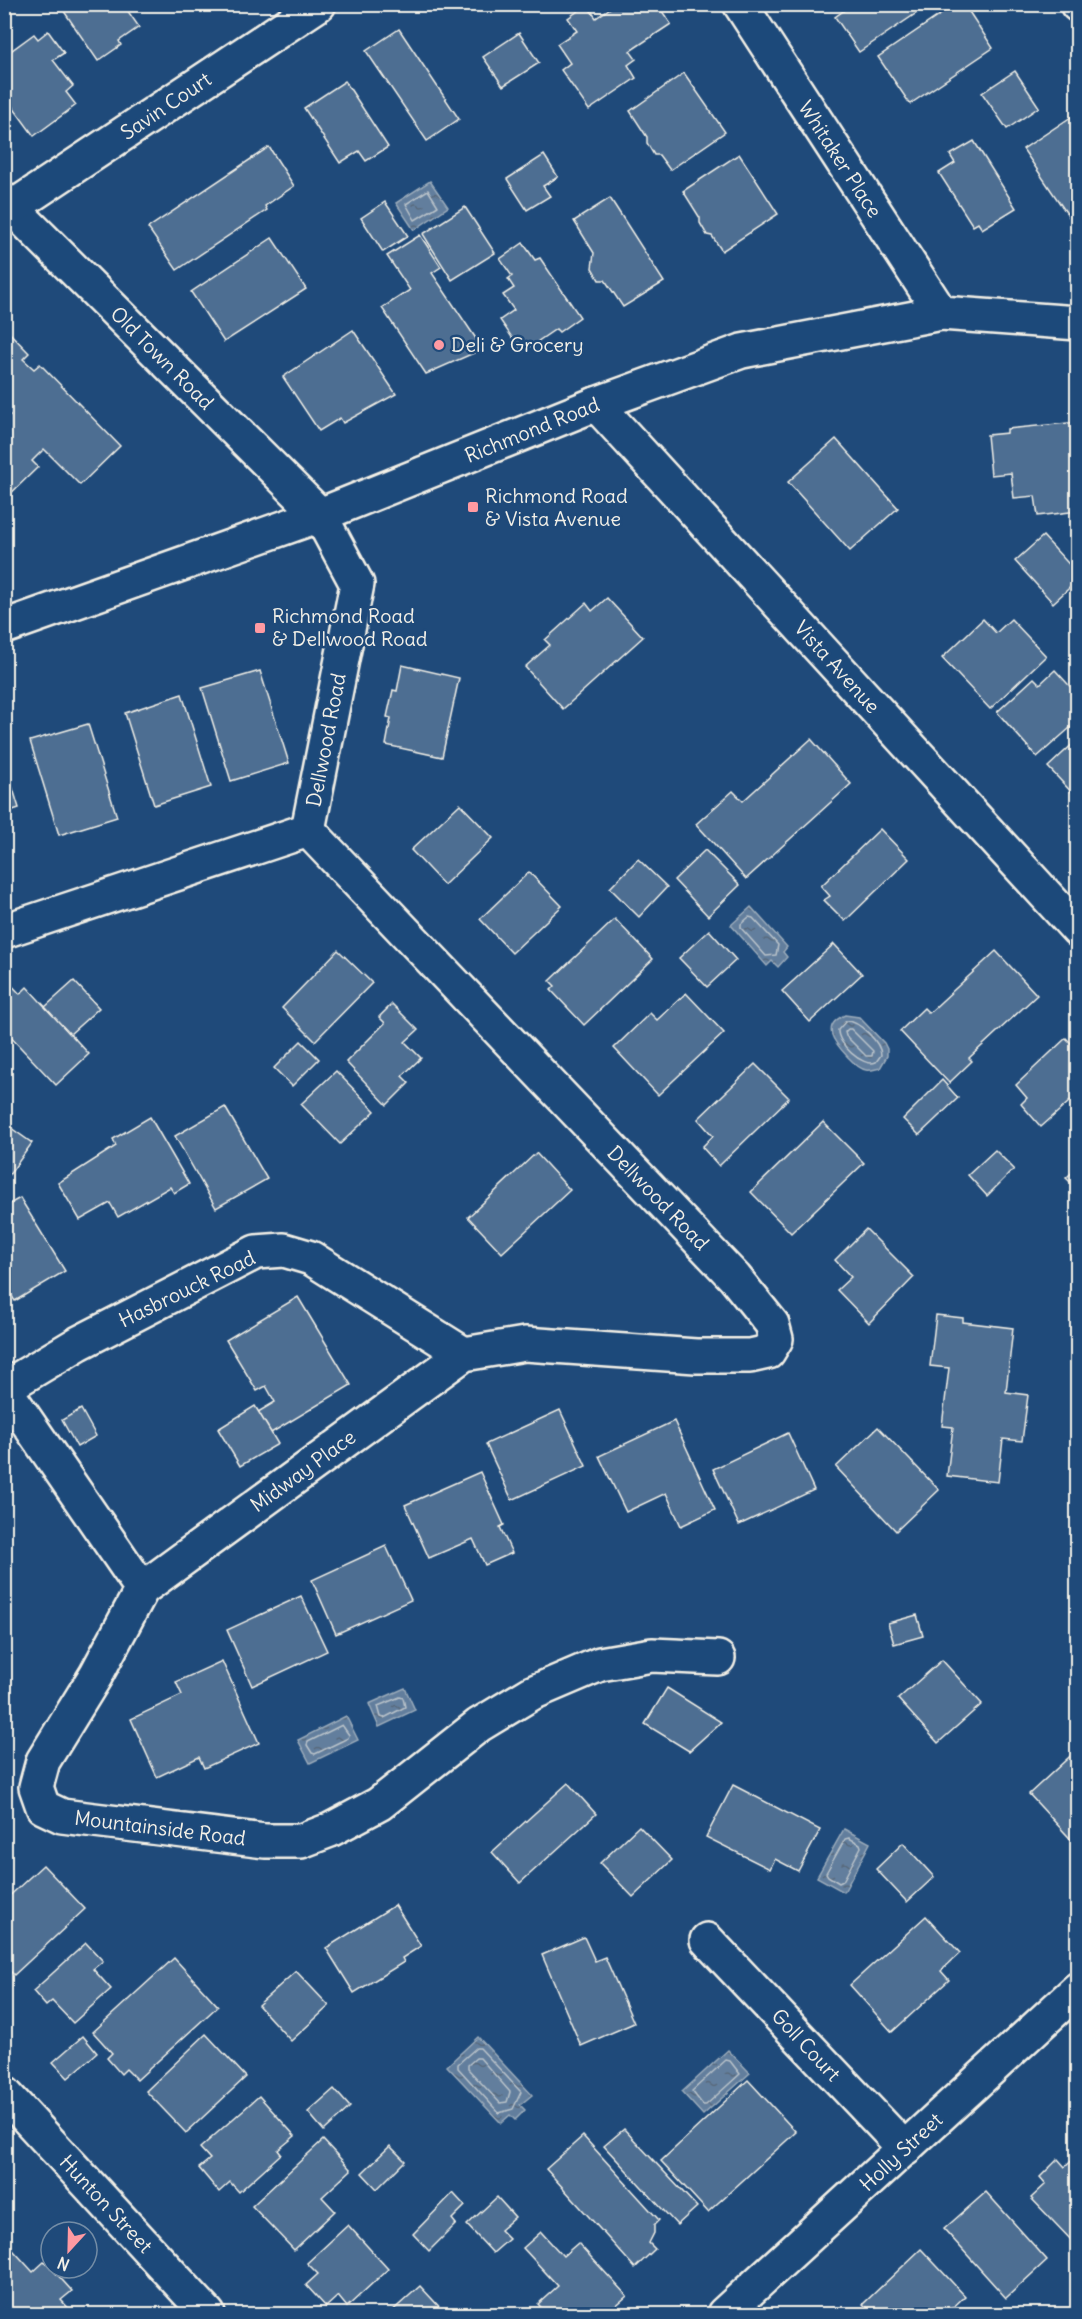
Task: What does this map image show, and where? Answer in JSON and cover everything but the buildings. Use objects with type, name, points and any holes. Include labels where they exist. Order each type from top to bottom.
[{"type":"street","name":"Savin Court","points":[[9,204],[319,4]]},
{"type":"street","name":"Whitaker Place","points":[[740,4],[941,313]]},
{"type":"street","name":"Old Town Road","points":[[9,204],[320,515]]},
{"type":"street","name":"Richmond Road","points":[[4,627],[320,515],[596,404],[742,351],[941,313],[1077,323]]},
{"type":"street","name":"Vista Avenue","points":[[596,404],[1077,930]]},
{"type":"street","name":"Dellwood Road","points":[[308,830],[357,584],[320,515]]},
{"type":"street","name":"Dellwood Road","points":[[4,931],[308,830]]},
{"type":"street","name":"Dellwood Road","points":[[308,830],[735,1278],[772,1324],[776,1339],[768,1352],[750,1356],[696,1356],[525,1344],[464,1354]]},
{"type":"street","name":"Hasbrouck Road","points":[[4,1388],[79,1343],[256,1252],[285,1250],[311,1258],[464,1354]]},
{"type":"street","name":"Midway Place","points":[[142,1589],[464,1354]]},
{"type":"street","points":[[4,1388],[142,1589]]},
{"type":"street","name":"Mountainside Road","points":[[142,1589],[96,1675],[43,1761],[36,1787],[43,1807],[62,1816],[265,1841],[301,1841],[330,1830],[379,1804],[479,1725],[532,1694],[600,1664],[652,1655],[718,1658]]},
{"type":"street","name":"Goll Court","points":[[707,1940],[905,2149]]},
{"type":"street","name":"Holly Street","points":[[724,2314],[1077,1989]]},
{"type":"street","name":"Hunton Street","points":[[4,2093],[208,2314]]},
{"type":"water","points":[[430,181],[448,207],[414,230],[396,203]]},
{"type":"water","points":[[751,907],[787,947],[783,952],[787,957],[778,967],[772,961],[767,966],[731,925]]},
{"type":"water","points":[[845,1015],[859,1017],[884,1043],[887,1056],[880,1068],[866,1070],[860,1068],[834,1040],[831,1029],[833,1024]]},
{"type":"water","points":[[405,1688],[415,1710],[379,1727],[369,1704]]},
{"type":"water","points":[[346,1716],[358,1740],[310,1763],[298,1740]]},
{"type":"water","points":[[844,1829],[870,1843],[844,1892],[817,1877]]},
{"type":"water","points":[[478,2037],[532,2095],[520,2105],[525,2110],[515,2120],[510,2115],[501,2123],[447,2066]]},
{"type":"water","points":[[728,2050],[750,2073],[703,2115],[682,2092]]},
{"type":"place","name":"Deli & Grocery","points":[[439,345]]},
{"type":"place","name":"Richmond Road & Vista Avenue","points":[[473,507]]},
{"type":"place","name":"Richmond Road & Dellwood Road","points":[[260,628]]}]
